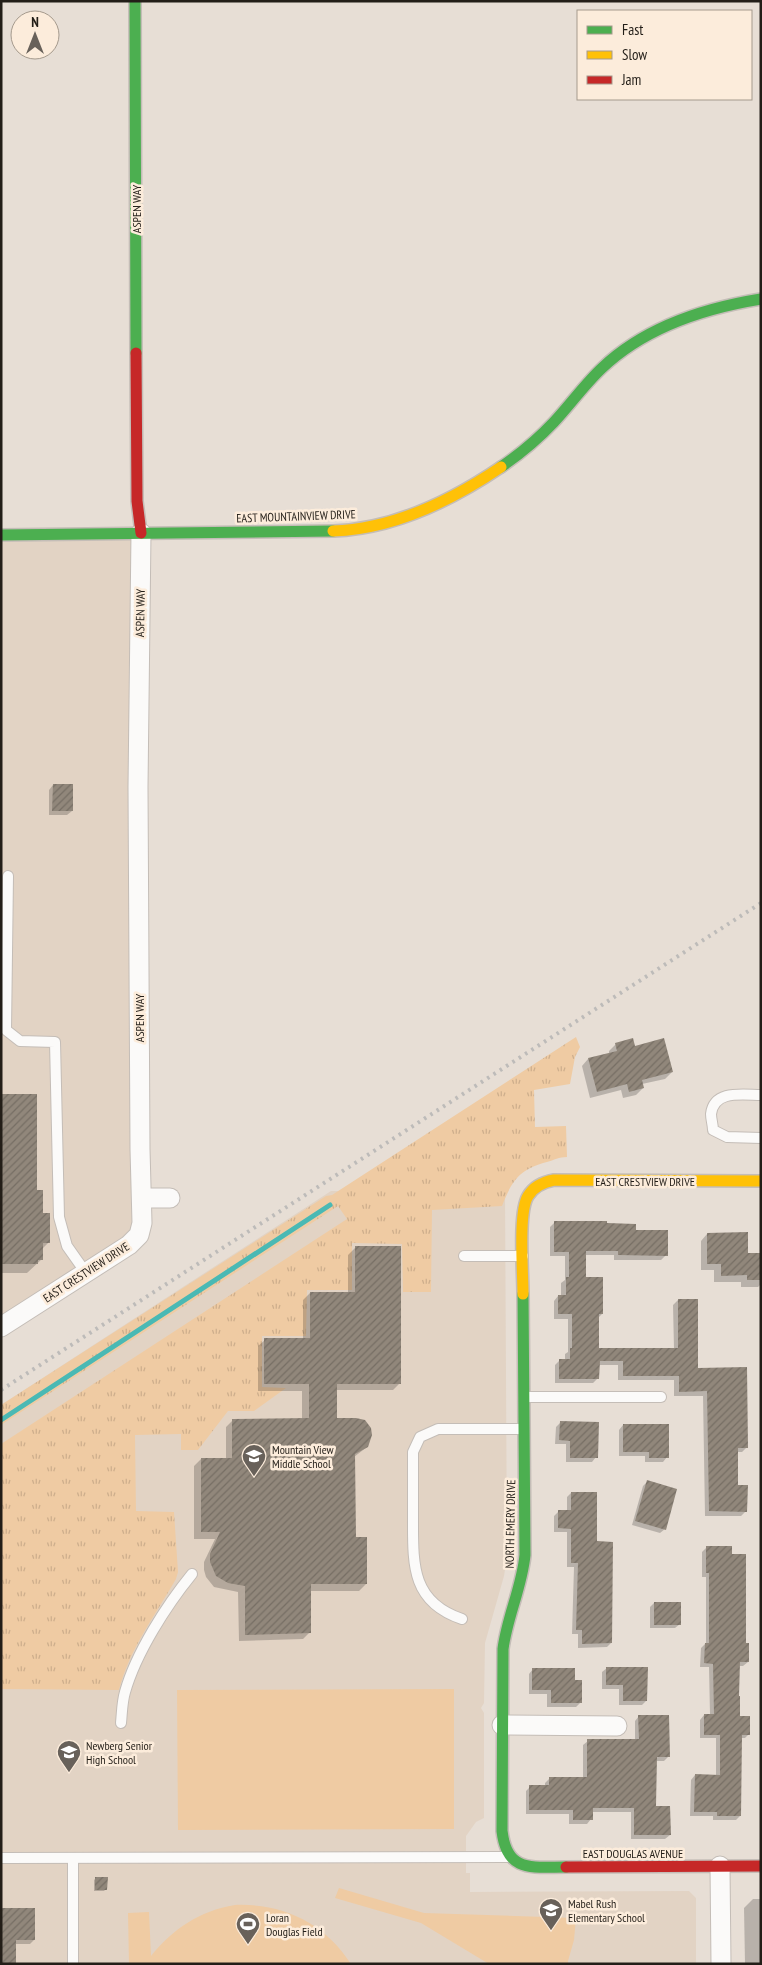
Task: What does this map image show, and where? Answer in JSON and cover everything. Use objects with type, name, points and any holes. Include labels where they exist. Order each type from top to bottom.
[{"type":"street","name":"ASPEN WAY","points":[[135,1],[137,501],[141,533],[138,787],[140,1149],[142,1198]]},
{"type":"street","name":"EAST MOUNTAINVIEW DRIVE","points":[[1,535],[344,530],[380,525],[421,511],[467,489],[525,448],[552,424],[602,369],[620,353],[642,338],[709,311],[761,299]]},
{"type":"street","name":"EAST CRESTVIEW DRIVE","points":[[532,1190],[543,1183],[554,1180],[761,1181]]},
{"type":"street","name":"NORTH EMERY DRIVE","points":[[509,1857],[504,1847],[502,1831],[503,1650],[525,1565],[524,1205],[532,1190]]},
{"type":"street","points":[[142,1198],[170,1198]]},
{"type":"street","name":"EAST CRESTVIEW DRIVE","points":[[1,1327],[129,1245],[139,1235],[142,1223],[142,1198]]},
{"type":"street","points":[[502,1725],[617,1726]]},
{"type":"street","name":"EAST DOUGLAS AVENUE","points":[[509,1857],[519,1864],[530,1867],[761,1866]]},
{"type":"street","points":[[720,1866],[721,1964]]},
{"type":"lane","points":[[8,876],[6,1030],[20,1041],[55,1042],[58,1217],[67,1246],[86,1273]]},
{"type":"lane","points":[[761,1095],[728,1094],[716,1102],[711,1114],[713,1130],[727,1137],[761,1138]]},
{"type":"lane","points":[[464,1256],[524,1256]]},
{"type":"lane","points":[[524,1397],[660,1397]]},
{"type":"lane","points":[[462,1619],[450,1616],[436,1607],[424,1592],[416,1577],[413,1553],[413,1452],[420,1437],[438,1429],[525,1429]]},
{"type":"lane","points":[[121,1723],[126,1690],[144,1647],[175,1595],[192,1574]]},
{"type":"lane","points":[[1,1858],[509,1857]]},
{"type":"lane","points":[[73,1858],[73,1964]]},
{"type":"shaded area","points":[[1,533],[141,533],[142,1198],[129,1245],[1,1331]]},
{"type":"shaded area","name":"Mountain View Middle School","points":[[331,1191],[505,1192],[507,1557],[504,1576],[485,1643],[484,1703],[481,1708],[484,1713],[484,1818],[476,1822],[466,1836],[466,1873],[470,1873],[470,1892],[689,1891],[696,1898],[696,1964],[1,1964],[1,1405]]},
{"type":"green space","points":[[576,1037],[580,1047],[575,1057],[570,1084],[534,1090],[535,1127],[566,1126],[567,1157],[538,1165],[524,1172],[509,1189],[502,1206],[432,1210],[431,1292],[403,1292],[402,1244],[352,1243],[352,1290],[307,1290],[306,1336],[262,1336],[262,1387],[286,1388],[254,1411],[228,1411],[198,1450],[181,1450],[181,1434],[135,1435],[136,1511],[174,1512],[178,1572],[176,1579],[129,1661],[119,1690],[1,1689],[1,1444],[347,1219],[338,1206],[1,1425],[1,1405],[326,1196],[332,1195]]},
{"type":"green space","points":[[454,1689],[454,1829],[178,1830],[177,1690]]},
{"type":"green space","points":[[339,1888],[424,1913],[576,1918],[574,1940],[568,1964],[489,1964],[421,1923],[335,1898]]},
{"type":"green space","points":[[235,1905],[253,1905],[270,1908],[301,1918],[329,1937],[351,1964],[129,1964],[128,1913],[149,1912],[151,1956],[168,1937],[188,1923],[210,1912]]},
{"type":"building","points":[[53,784],[73,784],[73,811],[52,811]]},
{"type":"building","points":[[633,1038],[635,1046],[664,1038],[673,1072],[642,1080],[644,1088],[629,1092],[627,1084],[597,1092],[588,1058],[617,1051],[615,1043]]},
{"type":"building","points":[[1,1094],[37,1094],[37,1190],[43,1190],[43,1213],[50,1213],[50,1243],[43,1243],[43,1260],[38,1260],[38,1264],[2,1264],[1,1260]]},
{"type":"building","points":[[554,1221],[607,1221],[607,1223],[636,1224],[636,1230],[668,1230],[668,1256],[618,1255],[618,1251],[586,1251],[586,1277],[603,1277],[603,1314],[599,1314],[599,1348],[678,1348],[678,1299],[698,1299],[698,1368],[747,1367],[748,1448],[738,1448],[738,1485],[748,1485],[747,1512],[709,1511],[707,1391],[679,1392],[679,1376],[623,1376],[623,1361],[600,1361],[599,1379],[559,1379],[559,1359],[570,1359],[570,1348],[572,1348],[572,1314],[558,1314],[558,1295],[566,1295],[566,1277],[569,1277],[569,1252],[554,1252]]},
{"type":"building","points":[[748,1232],[748,1253],[761,1253],[761,1280],[747,1280],[747,1275],[721,1276],[721,1264],[707,1264],[707,1233]]},
{"type":"building","points":[[355,1246],[401,1246],[401,1384],[337,1384],[337,1418],[365,1420],[371,1428],[372,1435],[368,1447],[355,1454],[356,1537],[367,1537],[367,1584],[311,1584],[311,1633],[245,1635],[245,1586],[228,1583],[216,1576],[210,1562],[210,1554],[220,1532],[201,1532],[201,1458],[232,1458],[232,1419],[309,1418],[309,1384],[264,1384],[264,1338],[310,1338],[310,1292],[355,1292]]},
{"type":"building","points":[[560,1421],[599,1422],[598,1458],[570,1458],[570,1441],[559,1440]]},
{"type":"building","points":[[623,1424],[669,1424],[669,1458],[649,1458],[649,1452],[623,1452]]},
{"type":"building","points":[[647,1480],[677,1489],[666,1530],[635,1521]]},
{"type":"building","points":[[571,1492],[597,1492],[597,1541],[613,1542],[612,1643],[582,1644],[582,1630],[576,1630],[578,1563],[571,1563],[571,1529],[558,1528],[558,1510],[571,1510]]},
{"type":"building","points":[[706,1546],[732,1546],[732,1554],[746,1554],[746,1643],[749,1643],[749,1662],[740,1662],[739,1696],[740,1716],[750,1716],[750,1735],[742,1735],[741,1816],[717,1816],[717,1812],[694,1812],[695,1774],[720,1775],[720,1735],[704,1735],[704,1714],[714,1714],[713,1664],[704,1663],[705,1643],[709,1643],[709,1573],[706,1573]]},
{"type":"building","points":[[654,1602],[681,1602],[681,1625],[654,1625]]},
{"type":"building","points":[[606,1667],[648,1667],[647,1701],[623,1701],[623,1685],[606,1685]]},
{"type":"building","points":[[532,1668],[575,1668],[575,1680],[582,1680],[582,1703],[551,1703],[551,1690],[532,1690]]},
{"type":"building","points":[[638,1715],[669,1715],[670,1757],[657,1757],[656,1806],[670,1806],[671,1835],[634,1835],[634,1808],[593,1808],[593,1820],[573,1820],[573,1810],[529,1810],[529,1785],[549,1785],[549,1777],[587,1777],[587,1739],[639,1739]]},
{"type":"building","points":[[95,1877],[108,1877],[107,1890],[95,1890]]},
{"type":"building","points":[[1,1908],[35,1908],[35,1940],[16,1940],[16,1964],[1,1964]]},
{"type":"waterway","points":[[1,1420],[330,1205]]},
{"type":"railway","points":[[1,1390],[761,903]]},
{"type":"traffic: fast","points":[[135,1],[136,353]]},
{"type":"traffic: fast","points":[[501,467],[529,446],[548,428],[602,368],[637,342],[656,331],[697,314],[761,299]]},
{"type":"traffic: fast","points":[[1,535],[333,531]]},
{"type":"traffic: fast","points":[[523,1294],[525,1555],[521,1579],[503,1649],[502,1831],[505,1845],[515,1861],[532,1867],[566,1867]]},
{"type":"traffic: slow","points":[[333,531],[356,529],[400,519],[442,502],[501,467]]},
{"type":"traffic: slow","points":[[523,1294],[523,1215],[528,1196],[536,1187],[543,1183],[554,1180],[761,1181]]},
{"type":"traffic: jam","points":[[136,353],[137,501],[141,533]]},
{"type":"traffic: jam","points":[[566,1867],[761,1866]]},
{"type":"place","name":"Mountain View Middle School","points":[[254,1477]]},
{"type":"place","name":"Newberg Senior High School","points":[[69,1773]]},
{"type":"place","name":"Mabel Rush Elementary School","points":[[551,1931]]},
{"type":"place","name":"Loran Douglas Field","points":[[248,1945]]}]
